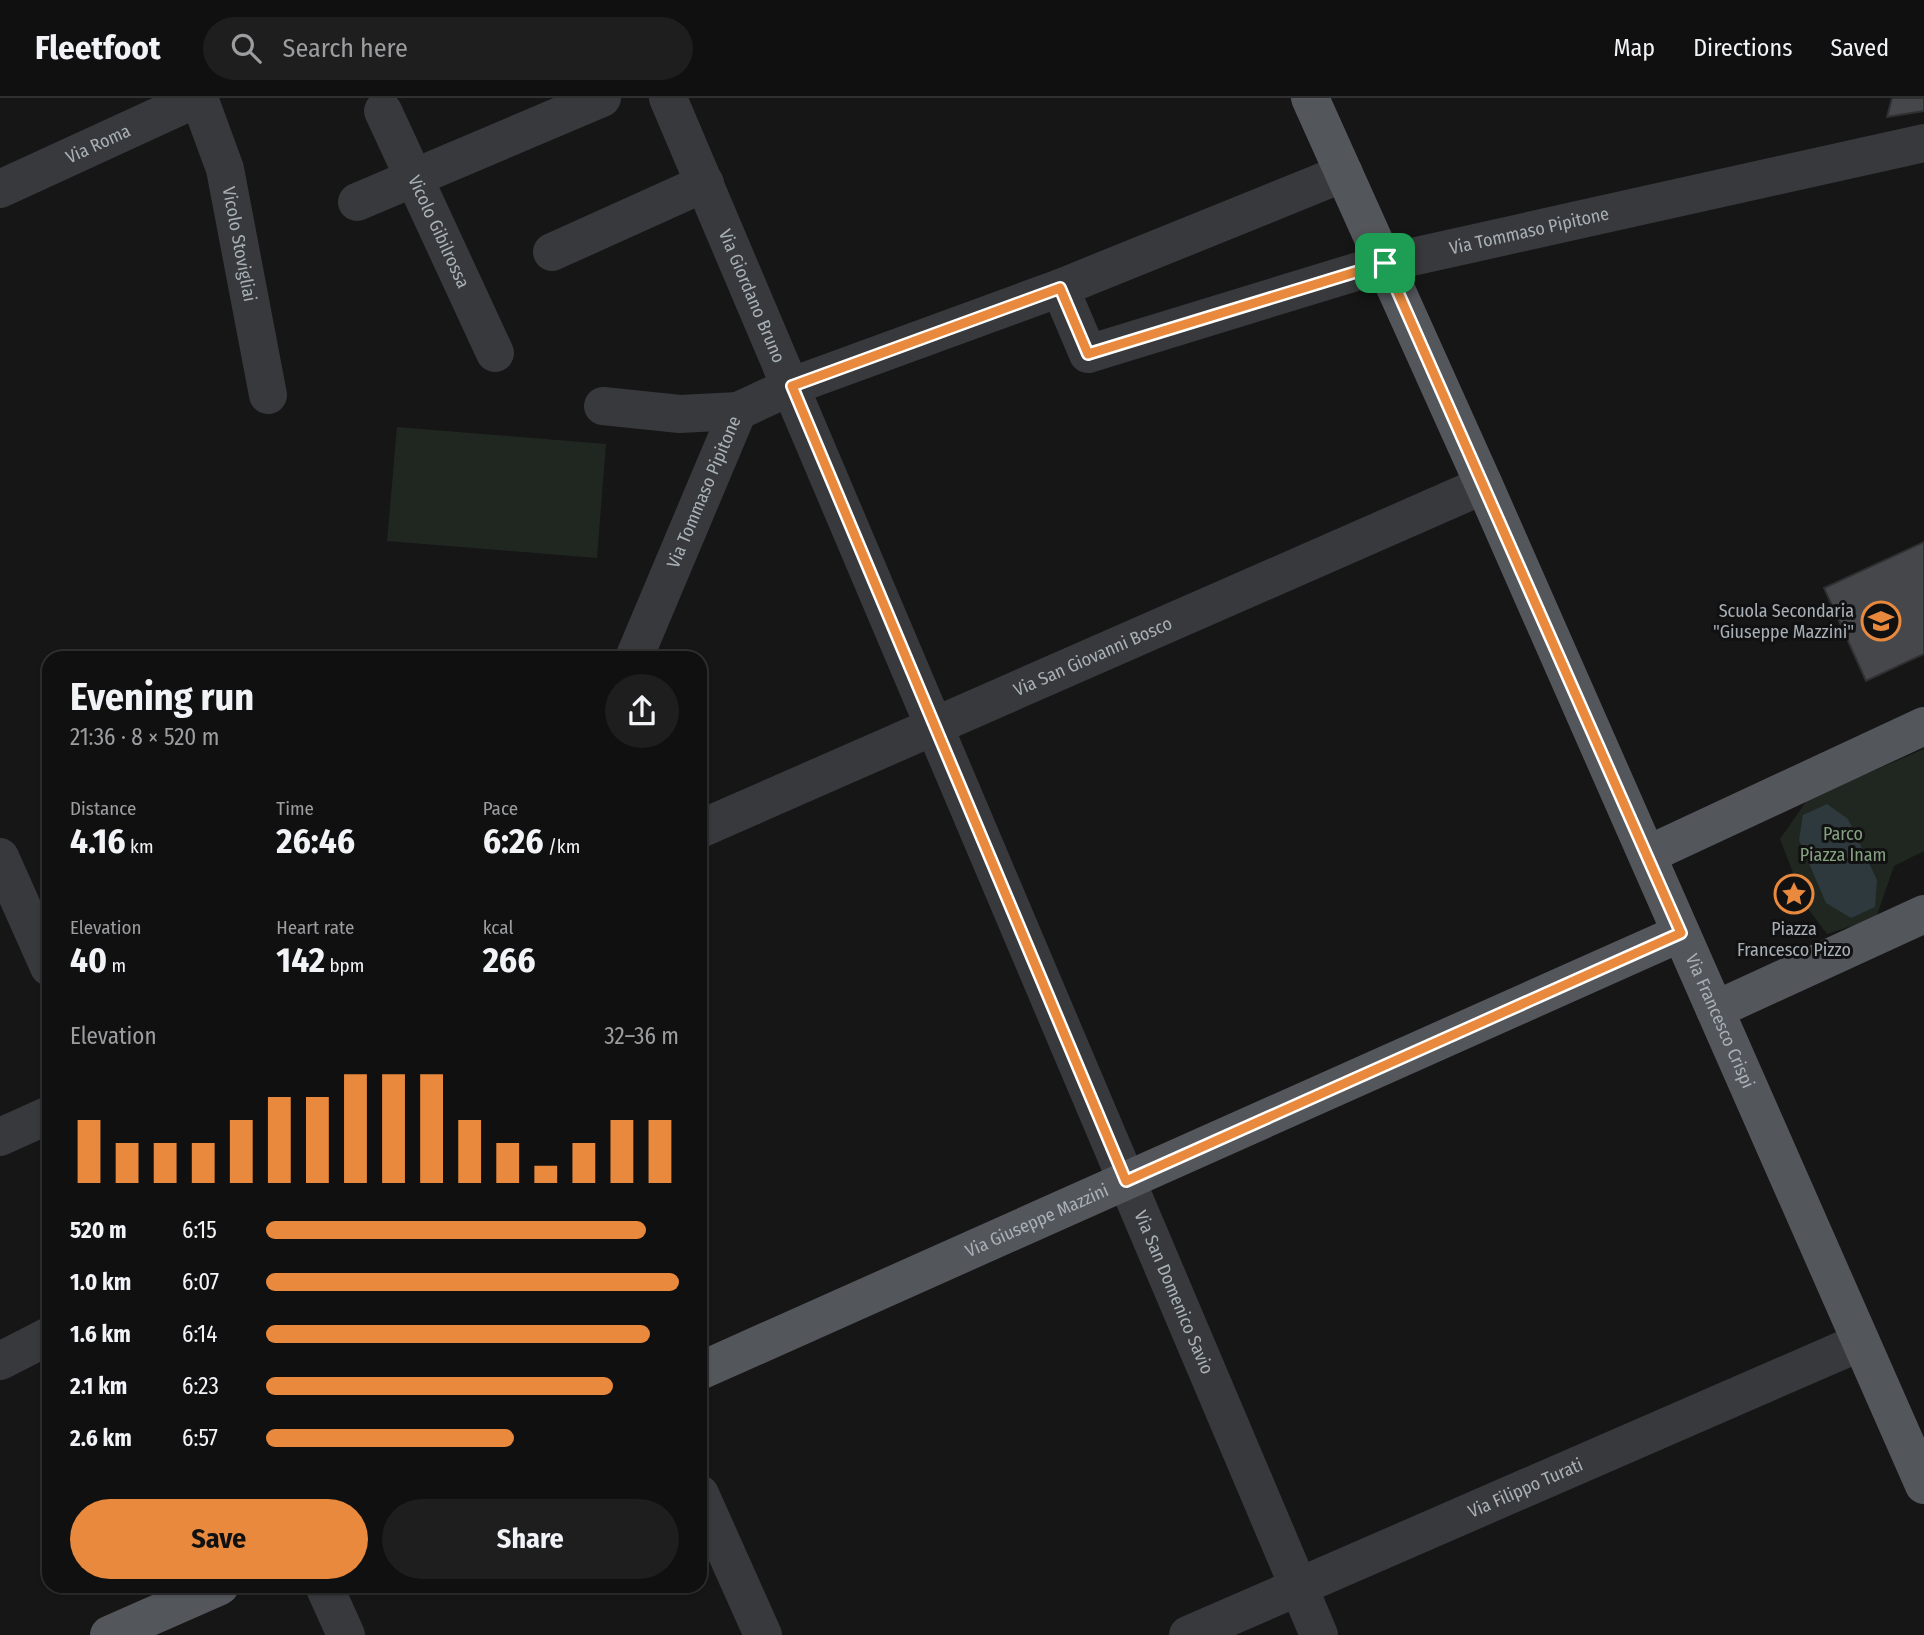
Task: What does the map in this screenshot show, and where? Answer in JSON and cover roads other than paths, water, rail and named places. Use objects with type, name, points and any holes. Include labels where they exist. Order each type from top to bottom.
[{"type":"main road","name":"Via Francesco Crispi","points":[[1310,98],[1484,485],[1924,1485]]},
{"type":"main road","points":[[1647,855],[1924,726]]},
{"type":"main road","points":[[1715,1010],[1924,914]]},
{"type":"main road","name":"Via Giuseppe Mazzini","points":[[707,1368],[1681,933]]},
{"type":"main road","points":[[109,1635],[204,1593]]},
{"type":"street","name":"Via Roma","points":[[0,189],[198,98]]},
{"type":"street","name":"Vicolo Stovigliai","points":[[198,98],[225,169],[268,395]]},
{"type":"street","points":[[357,202],[602,98]]},
{"type":"street","name":"Via Giordano Bruno","points":[[668,98],[934,726]]},
{"type":"street","name":"Vicolo Gibilrossa","points":[[383,111],[495,353]]},
{"type":"street","name":"Via Tommaso Pipitone","points":[[1060,288],[1088,354],[1385,263],[1924,143]]},
{"type":"street","name":"Via Tommaso Pipitone","points":[[637,651],[738,411],[792,386],[1060,288],[1344,173]]},
{"type":"street","points":[[552,252],[705,183]]},
{"type":"street","points":[[603,406],[680,414],[738,411]]},
{"type":"street","name":"Via San Giovanni Bosco","points":[[707,826],[1484,485]]},
{"type":"street","name":"Via San Domenico Savio","points":[[934,726],[1319,1635]]},
{"type":"street","points":[[0,856],[42,951]]},
{"type":"street","points":[[0,1137],[42,1118]]},
{"type":"street","points":[[0,1361],[42,1340]]},
{"type":"street","name":"Via Filippo Turati","points":[[1188,1635],[1861,1342]]},
{"type":"street","points":[[707,1510],[763,1635]]},
{"type":"street","points":[[327,1593],[346,1635]]},
{"type":"place","name":"Scuola Secondaria \"Giuseppe Mazzini\"","points":[[1881,621]]},
{"type":"place","name":"Piazza Francesco Pizzo","points":[[1794,894]]},
{"type":"park label","name":"Parco Piazza Inam","points":[[1843,844]]}]
